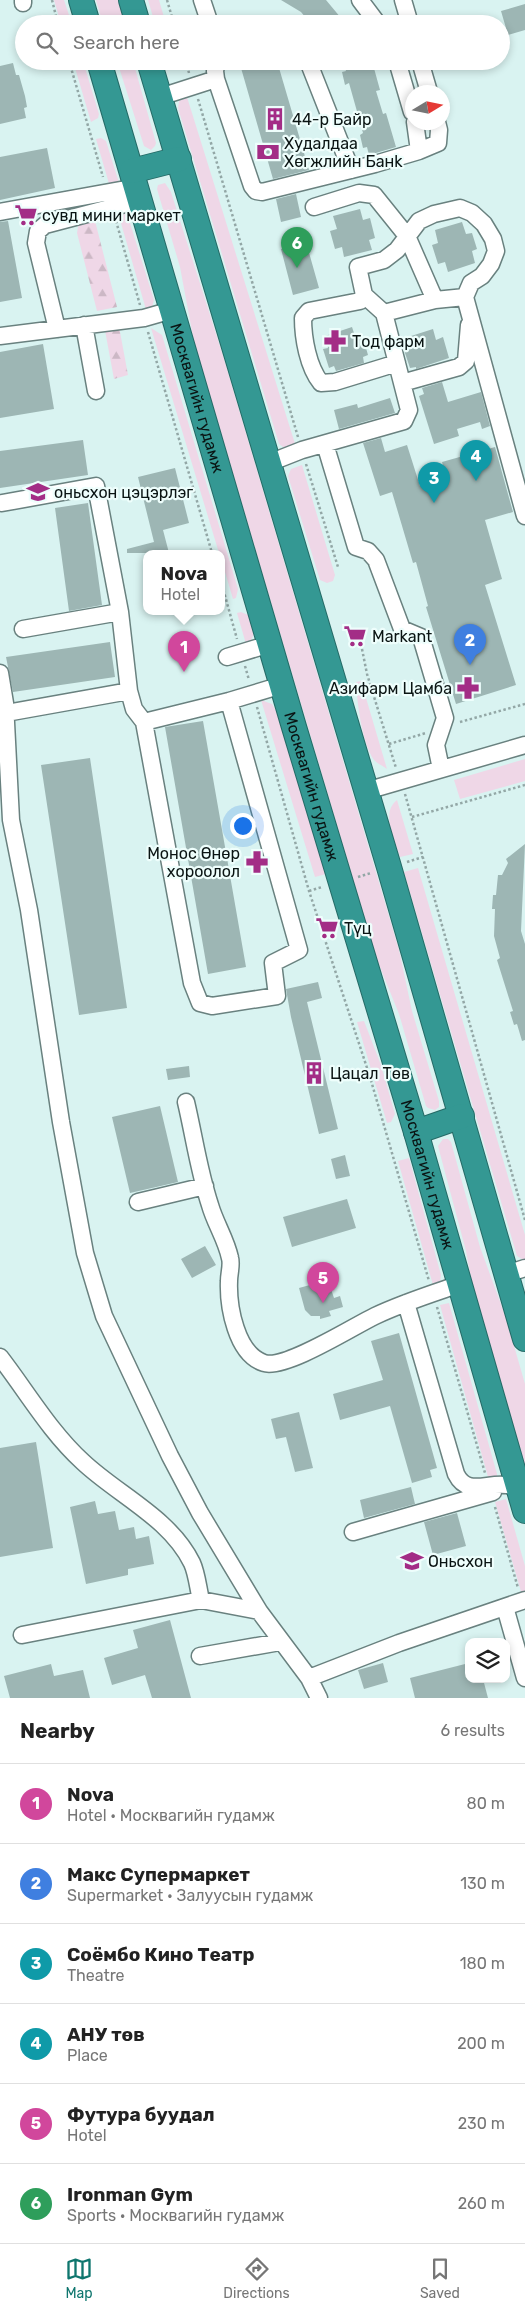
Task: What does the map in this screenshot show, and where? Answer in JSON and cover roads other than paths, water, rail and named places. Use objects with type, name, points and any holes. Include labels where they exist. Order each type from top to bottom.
[{"type":"highway","points":[[81,0],[85,15]]},
{"type":"highway","points":[[131,0],[135,15]]},
{"type":"highway","name":"Москвагийн гудамж","points":[[102,70],[282,685],[416,1132],[460,1284],[514,1485],[525,1512]]},
{"type":"highway","points":[[152,70],[462,1116],[516,1271],[525,1339]]},
{"type":"highway","points":[[136,186],[179,159]]},
{"type":"highway","points":[[416,1132],[462,1116]]},
{"type":"street","points":[[202,0],[207,15]]},
{"type":"street","points":[[360,0],[371,15]]},
{"type":"street","points":[[403,0],[407,15]]},
{"type":"street","points":[[215,70],[216,79],[252,186],[256,191],[262,192],[420,151],[438,143],[439,130]]},
{"type":"street","points":[[312,70],[351,170]]},
{"type":"street","points":[[400,70],[405,88]]},
{"type":"street","points":[[423,70],[427,85]]},
{"type":"street","points":[[160,97],[216,79]]},
{"type":"street","points":[[416,130],[420,151]]},
{"type":"street","points":[[0,212],[136,186]]},
{"type":"street","points":[[57,329],[36,243],[38,231],[45,226],[136,186]]},
{"type":"street","points":[[314,207],[359,193],[374,195],[407,236],[435,300]]},
{"type":"street","points":[[269,462],[302,450],[404,422],[409,410],[384,313],[364,295],[358,267],[384,260],[397,250],[420,221],[440,212],[460,208],[472,213],[484,224],[494,239],[496,251],[491,264],[482,276],[471,283],[465,297],[525,516]]},
{"type":"street","points":[[364,295],[360,302],[309,311],[303,318],[303,328],[314,374],[321,383],[335,382],[397,364]]},
{"type":"street","points":[[384,313],[435,300],[465,297]]},
{"type":"street","points":[[0,336],[144,318],[172,310]]},
{"type":"street","points":[[402,383],[459,367],[466,361],[470,315]]},
{"type":"street","points":[[84,325],[96,391]]},
{"type":"street","points":[[325,444],[356,547],[368,552],[376,560],[402,629],[421,638],[445,718],[436,745],[441,769]]},
{"type":"street","points":[[2,502],[96,486],[120,612],[129,691],[134,709],[144,722],[192,983],[199,1001],[212,1006],[277,996],[273,964],[299,950],[229,701]]},
{"type":"street","points":[[23,629],[120,612]]},
{"type":"street","points":[[234,654],[270,644]]},
{"type":"street","points":[[0,673],[6,713],[11,820],[29,910],[61,1122],[80,1231],[104,1316],[170,1456],[200,1513],[259,1611],[308,1678],[319,1698]]},
{"type":"street","points":[[144,722],[229,701],[282,685]]},
{"type":"street","points":[[6,713],[129,691]]},
{"type":"street","points":[[366,791],[525,745]]},
{"type":"street","points":[[186,1102],[210,1206],[231,1260],[229,1281],[230,1309],[238,1336],[248,1352],[264,1364],[277,1363],[298,1356],[374,1316],[460,1284]]},
{"type":"street","points":[[138,1202],[205,1186]]},
{"type":"street","points":[[406,1303],[460,1483],[466,1487],[489,1489]]},
{"type":"street","points":[[0,1356],[42,1415],[83,1462],[167,1530],[184,1549],[192,1564],[201,1600]]},
{"type":"street","points":[[353,1532],[489,1489],[514,1485]]},
{"type":"street","points":[[22,1635],[201,1600],[259,1611]]},
{"type":"street","points":[[308,1678],[399,1643],[524,1601]]},
{"type":"street","points":[[505,1607],[525,1678]]},
{"type":"street","points":[[200,1656],[280,1642]]},
{"type":"place","name":"44-р Байр","points":[[275,119]]},
{"type":"place","name":"Худалдаа Хөгжлийн Банk","points":[[268,152]]},
{"type":"place","name":"сувд мини маркет","points":[[26,215]]},
{"type":"place","name":"Ironman Gym","points":[[297,268]]},
{"type":"place","name":"Тод фарм","points":[[335,341]]},
{"type":"place","name":"АНУ төв","points":[[476,481]]},
{"type":"place","name":"оньсхон цэцэрлэг","points":[[38,492]]},
{"type":"place","name":"Соёмбо Кино Театр","points":[[434,503]]},
{"type":"place","name":"Markant","points":[[355,636]]},
{"type":"place","name":"Макс Супермаркет","points":[[470,665]]},
{"type":"place","name":"Nova","points":[[184,672]]},
{"type":"place","name":"Азифарм Цамба","points":[[468,688]]},
{"type":"place","name":"Монос Өнөр хороолол","points":[[257,862]]},
{"type":"place","name":"Түц","points":[[327,928]]},
{"type":"place","name":"Цацал Төв","points":[[314,1073]]},
{"type":"place","name":"Футура буудал","points":[[323,1303]]},
{"type":"place","name":"Оньсхон","points":[[412,1561]]}]
